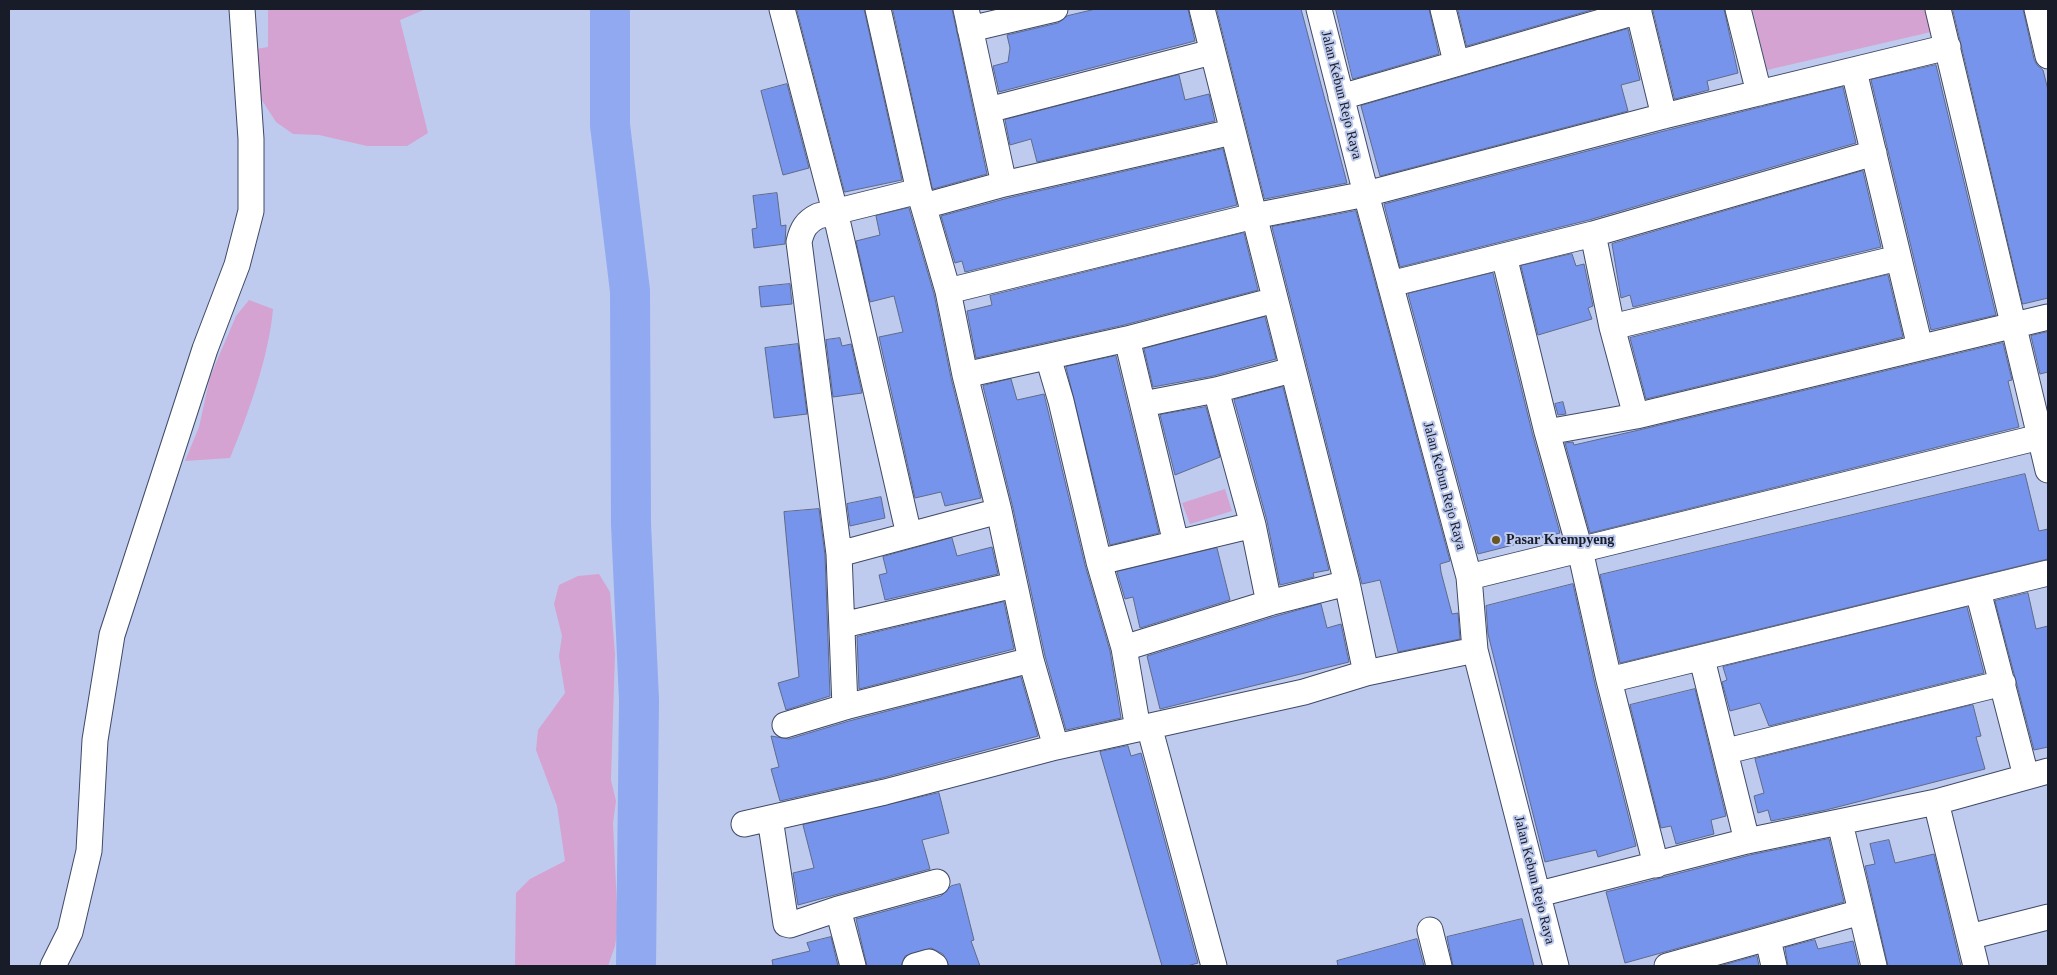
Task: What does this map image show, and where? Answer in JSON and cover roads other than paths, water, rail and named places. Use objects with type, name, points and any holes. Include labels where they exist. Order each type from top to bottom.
[{"type":"street","points":[[53,966],[70,932],[89,851],[94,740],[112,635],[205,349],[237,265],[251,211],[251,139],[242,9]]},
{"type":"street","points":[[782,9],[835,211],[909,535]]},
{"type":"street","points":[[878,9],[922,198],[948,291],[965,375],[999,511],[1031,660],[1056,746]]},
{"type":"street","points":[[1004,184],[968,19],[1055,9]]},
{"type":"street","points":[[1202,9],[1347,583],[1366,673]]},
{"type":"street","name":"Jalan Kebun Rejo Raya","points":[[1319,9],[1366,194],[1469,577],[1475,650],[1556,966]]},
{"type":"street","points":[[1443,9],[1456,62]]},
{"type":"street","points":[[1738,9],[1759,93]]},
{"type":"street","points":[[1938,9],[2014,326],[2044,436],[2048,470]]},
{"type":"street","points":[[2037,9],[2048,56]]},
{"type":"street","points":[[1341,97],[1639,10],[1664,116]]},
{"type":"street","points":[[948,291],[1254,216],[1366,194],[1664,116],[1948,47]]},
{"type":"street","points":[[988,110],[1212,52]]},
{"type":"street","points":[[1854,71],[1920,347]]},
{"type":"street","points":[[845,707],[839,554],[799,242],[801,233],[808,221],[835,211],[1004,184],[1232,132]]},
{"type":"street","points":[[1390,284],[1593,234],[1874,153]]},
{"type":"street","points":[[1593,234],[1612,327],[1636,416]]},
{"type":"street","points":[[1504,256],[1547,432],[1580,550],[1609,680],[1656,865]]},
{"type":"street","points":[[1612,327],[1898,258]]},
{"type":"street","points":[[965,375],[1127,339],[1275,300]]},
{"type":"street","points":[[1547,432],[1636,416],[2048,317]]},
{"type":"street","points":[[1127,339],[1176,543]]},
{"type":"street","points":[[1048,357],[1061,401],[1099,562],[1144,727],[1214,966]]},
{"type":"street","points":[[1143,404],[1216,390],[1292,370]]},
{"type":"street","points":[[1216,390],[1253,525],[1269,602]]},
{"type":"street","points":[[1469,577],[2044,436]]},
{"type":"street","points":[[839,554],[999,511]]},
{"type":"street","points":[[1099,562],[1253,525]]},
{"type":"street","points":[[1609,680],[1702,659],[2048,573]]},
{"type":"street","points":[[1124,648],[1269,602],[1347,583]]},
{"type":"street","points":[[843,625],[1014,585]]},
{"type":"street","points":[[1539,894],[1747,841],[1936,802],[2037,773],[2003,683],[1978,591]]},
{"type":"street","points":[[744,824],[885,792],[1056,746],[1304,692],[1366,673],[1475,650]]},
{"type":"street","points":[[1702,659],[1747,841]]},
{"type":"street","points":[[785,725],[845,707],[1031,660]]},
{"type":"street","points":[[1726,752],[2003,683]]},
{"type":"street","points":[[1936,802],[1976,966]]},
{"type":"street","points":[[770,818],[786,924],[790,925],[838,909],[938,882]]},
{"type":"street","points":[[1840,823],[1874,966]]},
{"type":"street","points":[[838,909],[853,966]]},
{"type":"street","points":[[1675,965],[1862,912]]},
{"type":"street","points":[[1969,938],[2048,917]]},
{"type":"street","points":[[1430,930],[1439,966]]},
{"type":"street","points":[[1768,940],[1774,966]]},
{"type":"street","points":[[915,966],[929,962],[934,966]]},
{"type":"waterway","points":[[610,9],[610,125],[630,291],[631,524],[639,700],[636,966]]},
{"type":"place","name":"Pasar Krempyeng","points":[[1496,540]]}]
